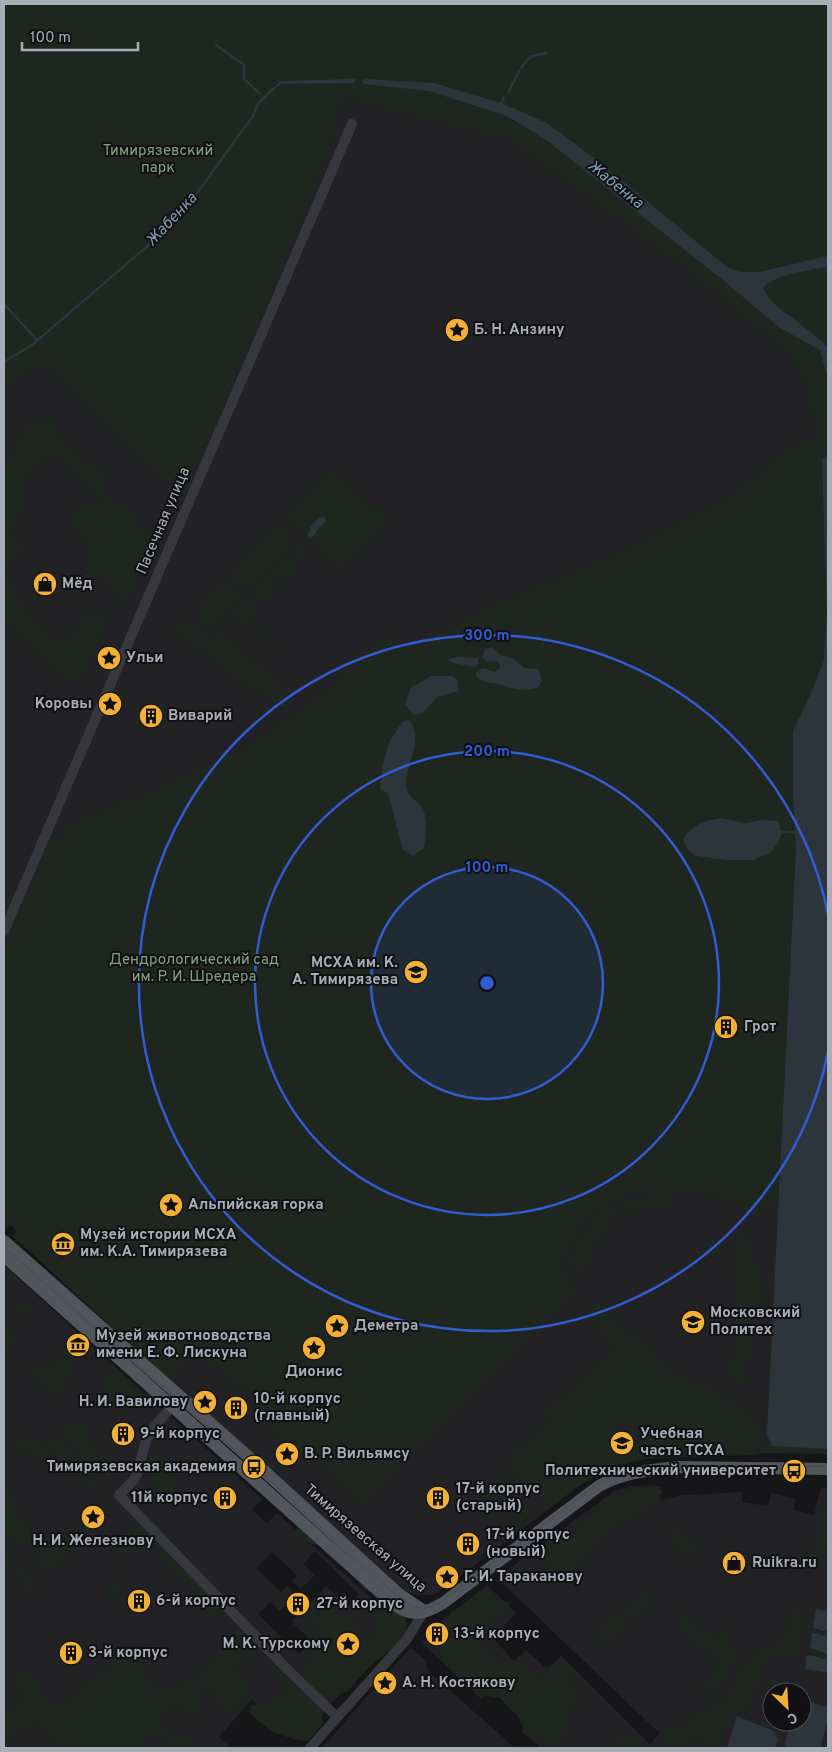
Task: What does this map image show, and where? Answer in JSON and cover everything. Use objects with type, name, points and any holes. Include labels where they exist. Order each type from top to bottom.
[{"type":"main road","name":"Тимирязевская улица","points":[[4,1241],[176,1402]]},
{"type":"main road","name":"Тимирязевская улица","points":[[4,1256],[399,1594],[424,1611]]},
{"type":"main road","points":[[424,1611],[443,1603],[599,1486],[615,1477],[678,1467],[828,1469]]},
{"type":"street","name":"Пасечная улица","points":[[4,930],[352,124]]},
{"type":"street","points":[[176,1402],[146,1440],[137,1474],[134,1480],[119,1495],[288,1670],[337,1717]]},
{"type":"street","points":[[310,1748],[407,1639],[424,1611]]},
{"type":"shaded area","name":"МСХА им. К. А. Тимирязева","points":[[4,4],[828,4],[828,1454],[764,1453],[755,1455],[658,1458],[632,1461],[616,1466],[586,1481],[443,1589],[433,1595],[415,1595],[397,1583],[169,1379],[13,1236],[17,1231],[4,1220]]},
{"type":"shaded area","points":[[4,1265],[146,1395],[149,1392],[161,1399],[157,1404],[262,1499],[252,1510],[267,1523],[277,1513],[389,1614],[391,1634],[300,1741],[252,1699],[219,1737],[231,1748],[4,1748]],"holes":[[[315,1551],[359,1594],[348,1606],[326,1586],[291,1622],[312,1641],[299,1654],[258,1614],[270,1602],[280,1611],[296,1595],[287,1586],[281,1592],[256,1568],[272,1552],[297,1575],[292,1581],[301,1589],[315,1575],[303,1564]]]},
{"type":"shaded area","points":[[654,1485],[661,1500],[684,1495],[743,1492],[742,1502],[768,1506],[771,1493],[796,1499],[794,1510],[814,1515],[821,1488],[828,1488],[828,1748],[541,1748],[521,1731],[529,1723],[493,1687],[481,1699],[423,1644],[423,1641],[429,1635],[431,1627],[438,1625],[487,1585],[516,1613],[492,1637],[514,1661],[526,1650],[547,1669],[561,1656],[650,1744],[659,1733],[497,1578],[614,1491],[635,1486]]},
{"type":"shaded area","points":[[409,1649],[413,1649],[426,1661],[427,1670],[515,1748],[322,1748]]},
{"type":"green space","name":"МСХА им. К. А. Тимирязева","points":[[4,4],[828,4],[828,1452],[765,1451],[775,1209],[752,1212],[743,1205],[693,1190],[642,1189],[611,1203],[586,1219],[558,1264],[573,1278],[568,1285],[575,1292],[364,1504],[318,1459],[314,1463],[319,1470],[269,1425],[274,1420],[267,1413],[262,1418],[253,1409],[258,1403],[241,1386],[236,1390],[227,1381],[231,1377],[224,1370],[222,1372],[217,1367],[215,1369],[196,1351],[169,1380],[13,1236],[17,1231],[10,1225],[6,1230],[4,1229],[4,952],[53,838],[61,837],[68,824],[177,780],[249,746],[332,686],[378,641],[389,638],[397,645],[431,637],[499,602],[623,552],[734,495],[777,455],[818,434],[802,374],[786,351],[683,266],[509,139],[371,106],[349,98],[342,102],[333,140],[268,299],[182,496],[42,364],[4,386]]},
{"type":"green space","points":[[52,418],[58,434],[71,450],[90,465],[101,469],[105,474],[104,488],[108,494],[126,506],[144,529],[158,528],[160,532],[151,547],[143,576],[127,601],[122,603],[109,583],[86,572],[84,564],[92,552],[90,542],[76,531],[73,523],[80,506],[98,504],[100,496],[65,463],[49,456],[39,460],[25,479],[25,503],[11,532],[21,543],[21,552],[9,561],[6,570],[8,579],[28,615],[55,641],[73,637],[81,621],[93,613],[51,588],[53,585],[97,612],[105,612],[109,617],[81,680],[71,685],[4,621],[4,470],[29,422]]},
{"type":"green space","points":[[332,471],[373,509],[378,505],[388,515],[382,527],[341,568],[288,519],[288,516],[328,472]]},
{"type":"green space","points":[[276,526],[282,526],[292,535],[292,541],[249,588],[242,588],[231,579],[231,573]]},
{"type":"green space","points":[[303,545],[312,552],[303,561],[292,550],[297,546]]},
{"type":"green space","points":[[286,555],[289,555],[300,565],[282,583],[272,574],[272,570]]},
{"type":"green space","points":[[266,577],[269,577],[279,586],[262,604],[253,595],[253,592]]},
{"type":"green space","points":[[221,584],[227,584],[239,594],[240,599],[212,626],[208,627],[196,616],[195,612]]},
{"type":"green space","points":[[250,599],[258,608],[249,618],[278,645],[273,650],[239,617],[231,625],[227,623],[226,620],[245,600]]},
{"type":"green space","points":[[185,621],[190,622],[213,641],[217,637],[216,632],[221,626],[224,626],[228,629],[224,632],[295,700],[285,709],[264,690],[259,696],[170,626]]},
{"type":"green space","points":[[661,1193],[674,1195],[674,1199],[664,1212],[660,1213],[650,1209],[634,1214],[628,1210],[623,1210],[612,1214],[610,1217],[614,1224],[594,1245],[589,1261],[581,1274],[574,1272],[568,1261],[569,1258],[593,1219],[605,1210],[615,1206]]},
{"type":"green space","points":[[743,1230],[749,1240],[750,1270],[756,1262],[765,1282],[760,1304],[760,1319],[753,1310],[750,1315],[749,1359],[742,1362],[744,1375],[752,1380],[745,1386],[734,1382],[729,1372],[736,1342],[738,1322],[736,1281],[730,1262],[739,1243],[737,1235]]},
{"type":"green space","points":[[21,1303],[27,1303],[31,1310],[27,1317],[21,1317],[17,1313],[17,1307]]},
{"type":"green space","points":[[598,1303],[636,1340],[640,1340],[664,1368],[716,1389],[756,1419],[759,1427],[759,1437],[755,1455],[667,1457],[617,1466],[583,1483],[551,1506],[510,1464],[513,1461],[509,1456],[551,1420],[544,1412],[614,1352],[588,1312]]},
{"type":"green space","points":[[4,1322],[18,1337],[4,1353]]},
{"type":"green space","points":[[65,1348],[74,1356],[74,1363],[69,1373],[69,1386],[57,1397],[44,1386],[43,1382],[34,1377],[29,1367],[32,1364],[43,1368],[47,1363],[54,1364],[60,1362],[60,1353]]},
{"type":"green space","points":[[111,1373],[118,1374],[129,1386],[142,1395],[131,1408],[120,1413],[109,1402],[103,1391],[102,1380]]},
{"type":"green space","points":[[84,1422],[90,1427],[88,1437],[96,1451],[113,1472],[114,1480],[100,1472],[63,1434],[61,1429],[66,1425],[78,1428]]},
{"type":"green space","points":[[26,1434],[43,1446],[58,1440],[104,1490],[102,1493],[76,1474],[69,1462],[54,1452],[46,1452],[33,1462],[30,1453],[19,1451],[17,1442]]},
{"type":"green space","points":[[158,1452],[167,1465],[170,1475],[178,1481],[174,1492],[157,1492],[154,1480],[148,1476],[148,1457],[152,1453]]},
{"type":"green space","points":[[498,1474],[518,1495],[494,1517],[475,1496]]},
{"type":"green space","points":[[4,1482],[10,1490],[18,1514],[33,1534],[31,1540],[20,1544],[10,1538],[4,1528]]},
{"type":"green space","points":[[642,1486],[659,1487],[662,1491],[657,1499],[642,1512],[607,1531],[600,1537],[586,1557],[575,1566],[557,1574],[546,1562],[543,1550],[573,1531],[589,1515],[614,1497]]},
{"type":"green space","points":[[528,1506],[534,1511],[510,1534],[505,1528]]},
{"type":"green space","points":[[822,1509],[828,1510],[827,1540],[821,1562],[817,1569],[813,1569],[811,1563],[818,1536],[819,1513]]},
{"type":"green space","points":[[669,1523],[695,1544],[697,1550],[695,1553],[688,1554],[677,1551],[672,1537],[666,1533]]},
{"type":"green space","points":[[297,1526],[399,1611],[406,1619],[407,1629],[398,1643],[366,1670],[348,1691],[327,1698],[317,1708],[324,1722],[308,1741],[283,1736],[268,1729],[249,1712],[251,1705],[269,1703],[285,1691],[283,1681],[273,1667],[275,1664],[291,1681],[301,1678],[304,1667],[320,1651],[319,1629],[309,1625],[307,1621],[313,1607],[328,1597],[334,1612],[343,1619],[350,1618],[358,1624],[359,1639],[367,1640],[376,1630],[375,1615],[380,1612],[374,1595],[363,1589],[353,1576],[318,1545],[305,1543],[296,1535]]},
{"type":"green space","points":[[85,1527],[90,1535],[55,1569],[41,1565],[34,1555],[36,1548],[40,1545],[52,1546],[65,1539],[76,1528]]},
{"type":"green space","points":[[136,1528],[146,1528],[159,1540],[174,1561],[190,1573],[232,1618],[230,1623],[202,1607],[192,1585],[171,1573],[163,1557],[148,1538],[137,1542],[126,1554],[115,1555],[119,1545]]},
{"type":"green space","points":[[4,1553],[34,1578],[39,1585],[34,1589],[25,1589],[14,1564],[4,1564]]},
{"type":"green space","points":[[117,1579],[123,1580],[121,1591],[113,1599],[107,1597],[106,1590]]},
{"type":"green space","points":[[479,1591],[492,1592],[500,1602],[508,1602],[510,1608],[501,1616],[491,1620],[480,1634],[483,1648],[488,1656],[510,1665],[516,1662],[523,1663],[531,1676],[545,1676],[556,1665],[567,1664],[579,1676],[567,1675],[568,1681],[577,1688],[579,1697],[564,1717],[566,1733],[555,1747],[526,1734],[518,1717],[500,1698],[481,1695],[477,1689],[462,1680],[441,1656],[441,1650],[451,1642],[457,1633],[449,1618],[452,1611],[462,1608]]},
{"type":"green space","points":[[651,1592],[654,1601],[630,1617],[620,1634],[598,1646],[596,1638],[607,1621],[627,1611],[644,1593]]},
{"type":"green space","points":[[804,1607],[805,1625],[796,1660],[772,1654],[764,1663],[762,1680],[756,1686],[750,1698],[755,1699],[756,1703],[735,1716],[727,1724],[723,1738],[723,1748],[706,1748],[705,1742],[689,1738],[678,1748],[664,1748],[664,1735],[669,1728],[684,1725],[718,1703],[722,1705],[726,1703],[739,1673],[758,1651],[785,1641],[788,1621],[793,1610]]},
{"type":"green space","points":[[685,1614],[710,1637],[718,1636],[728,1628],[734,1659],[732,1666],[724,1679],[707,1694],[699,1693],[719,1664],[712,1653],[693,1639],[675,1618]]},
{"type":"green space","points":[[238,1634],[250,1637],[255,1645],[254,1651],[234,1667],[251,1690],[250,1696],[228,1711],[221,1704],[214,1689],[206,1686],[195,1693],[200,1705],[193,1717],[183,1712],[174,1702],[166,1708],[157,1721],[179,1740],[191,1737],[194,1748],[168,1748],[165,1736],[147,1734],[138,1748],[59,1748],[57,1738],[37,1723],[20,1732],[4,1736],[4,1711],[22,1706],[17,1670],[28,1669],[52,1708],[65,1706],[70,1696],[84,1689],[117,1660],[131,1658],[149,1671],[150,1687],[157,1691],[164,1685],[178,1691],[185,1681],[203,1676],[209,1662],[222,1655]]},
{"type":"green space","points":[[631,1733],[642,1745],[642,1748],[612,1748],[618,1738]]},
{"type":"water","points":[[355,79],[355,83],[282,84],[273,89],[280,81]]},
{"type":"water","points":[[365,79],[434,83],[501,103],[547,123],[602,164],[727,267],[741,272],[759,272],[828,256],[828,267],[784,276],[763,288],[776,305],[828,347],[828,379],[820,350],[780,328],[549,142],[507,116],[429,91],[364,84],[362,81]]},
{"type":"water","points":[[828,455],[828,1449],[772,1446],[767,1435],[796,849],[793,794],[793,731],[824,660],[827,612],[822,459]]},
{"type":"water","points":[[322,517],[325,518],[326,522],[314,536],[309,537],[312,525]]},
{"type":"water","points":[[492,647],[500,655],[514,659],[524,668],[539,669],[542,682],[537,688],[525,690],[480,679],[476,676],[476,672],[483,668],[494,672],[499,669],[500,664],[497,661],[488,662],[482,658],[485,649]]},
{"type":"water","points":[[457,657],[478,658],[478,664],[475,667],[447,660]]},
{"type":"water","points":[[432,676],[453,676],[458,681],[458,691],[437,697],[423,713],[413,715],[405,704],[411,687]]},
{"type":"water","points":[[409,720],[415,734],[415,742],[407,772],[406,786],[409,795],[421,805],[425,814],[426,824],[424,848],[413,856],[403,850],[388,794],[380,789],[383,764],[389,742],[402,722]]},
{"type":"water","points":[[721,818],[745,823],[763,820],[778,821],[782,832],[779,841],[771,852],[754,860],[727,860],[696,856],[688,850],[683,840],[690,830],[704,822]]},
{"type":"water","points":[[816,1610],[828,1612],[828,1632],[813,1628]]},
{"type":"water","points":[[813,1633],[828,1636],[828,1654],[810,1648]]},
{"type":"water","points":[[809,1655],[828,1660],[828,1673],[806,1669],[806,1656]]},
{"type":"water","points":[[812,1702],[828,1708],[828,1718],[820,1748],[784,1748],[788,1732],[812,1732]]},
{"type":"water","points":[[737,1716],[762,1726],[762,1732],[774,1732],[778,1739],[775,1748],[727,1748]]},
{"type":"waterway","points":[[216,45],[244,65],[244,79],[259,93]]},
{"type":"waterway","points":[[521,68],[530,57],[546,53]]},
{"type":"waterway","points":[[509,91],[519,71]]},
{"type":"waterway","name":"Жабенка","points":[[4,362],[32,345],[151,243],[197,193],[253,116],[258,104],[274,88]]},
{"type":"waterway","points":[[500,105],[504,98]]},
{"type":"waterway","points":[[4,304],[37,340]]},
{"type":"waterway","points":[[782,832],[796,832]]},
{"type":"tram line","points":[[4,1249],[18,1259],[254,1467],[397,1596],[412,1606],[422,1608],[440,1603],[599,1483],[618,1474],[638,1469],[680,1465],[828,1466]]},
{"type":"place","name":"Б. Н. Анзину","points":[[457,330]]},
{"type":"place","name":"Мёд","points":[[45,584]]},
{"type":"place","name":"Ульи","points":[[109,658]]},
{"type":"place","name":"Коровы","points":[[110,704]]},
{"type":"place","name":"Виварий","points":[[151,716]]},
{"type":"place","name":"МСХА им. К. А. Тимирязева","points":[[416,972]]},
{"type":"place","name":"Грот","points":[[726,1027]]},
{"type":"place","name":"Альпийская горка","points":[[171,1205]]},
{"type":"place","name":"Музей истории МСХА им. К.А. Тимирязева","points":[[63,1244]]},
{"type":"place","name":"Московский Политех","points":[[693,1322]]},
{"type":"place","name":"Деметра","points":[[337,1326]]},
{"type":"place","name":"Музей животноводства имени Е. Ф. Лискуна","points":[[78,1345]]},
{"type":"place","name":"Дионис","points":[[314,1348]]},
{"type":"place","name":"Н. И. Вавилову","points":[[205,1402]]},
{"type":"place","name":"10-й корпус (главный)","points":[[236,1408]]},
{"type":"place","name":"9-й корпус","points":[[123,1434]]},
{"type":"place","name":"Учебная часть ТСХА","points":[[622,1443]]},
{"type":"place","name":"В. Р. Вильямсу","points":[[287,1454]]},
{"type":"place","name":"Тимирязевская академия","points":[[254,1467]]},
{"type":"place","name":"Политехнический университет","points":[[794,1471]]},
{"type":"place","name":"11й корпус","points":[[225,1498]]},
{"type":"place","name":"17-й корпус (старый)","points":[[438,1498]]},
{"type":"place","name":"Н. И. Железнову","points":[[93,1517]]},
{"type":"place","name":"17-й корпус (новый)","points":[[468,1544]]},
{"type":"place","name":"Ruikra.ru","points":[[734,1563]]},
{"type":"place","name":"Г. И. Тараканову","points":[[447,1577]]},
{"type":"place","name":"6-й корпус","points":[[139,1601]]},
{"type":"place","name":"27-й корпус","points":[[298,1604]]},
{"type":"place","name":"13-й корпус","points":[[437,1634]]},
{"type":"place","name":"М. К. Турскому","points":[[348,1644]]},
{"type":"place","name":"3-й корпус","points":[[71,1653]]},
{"type":"place","name":"А. Н. Костякову","points":[[385,1683]]},
{"type":"park label","name":"Тимирязевский парк","points":[[158,160]]},
{"type":"park label","name":"Дендрологический сад им. Р. И. Шредера","points":[[194,968]]}]
